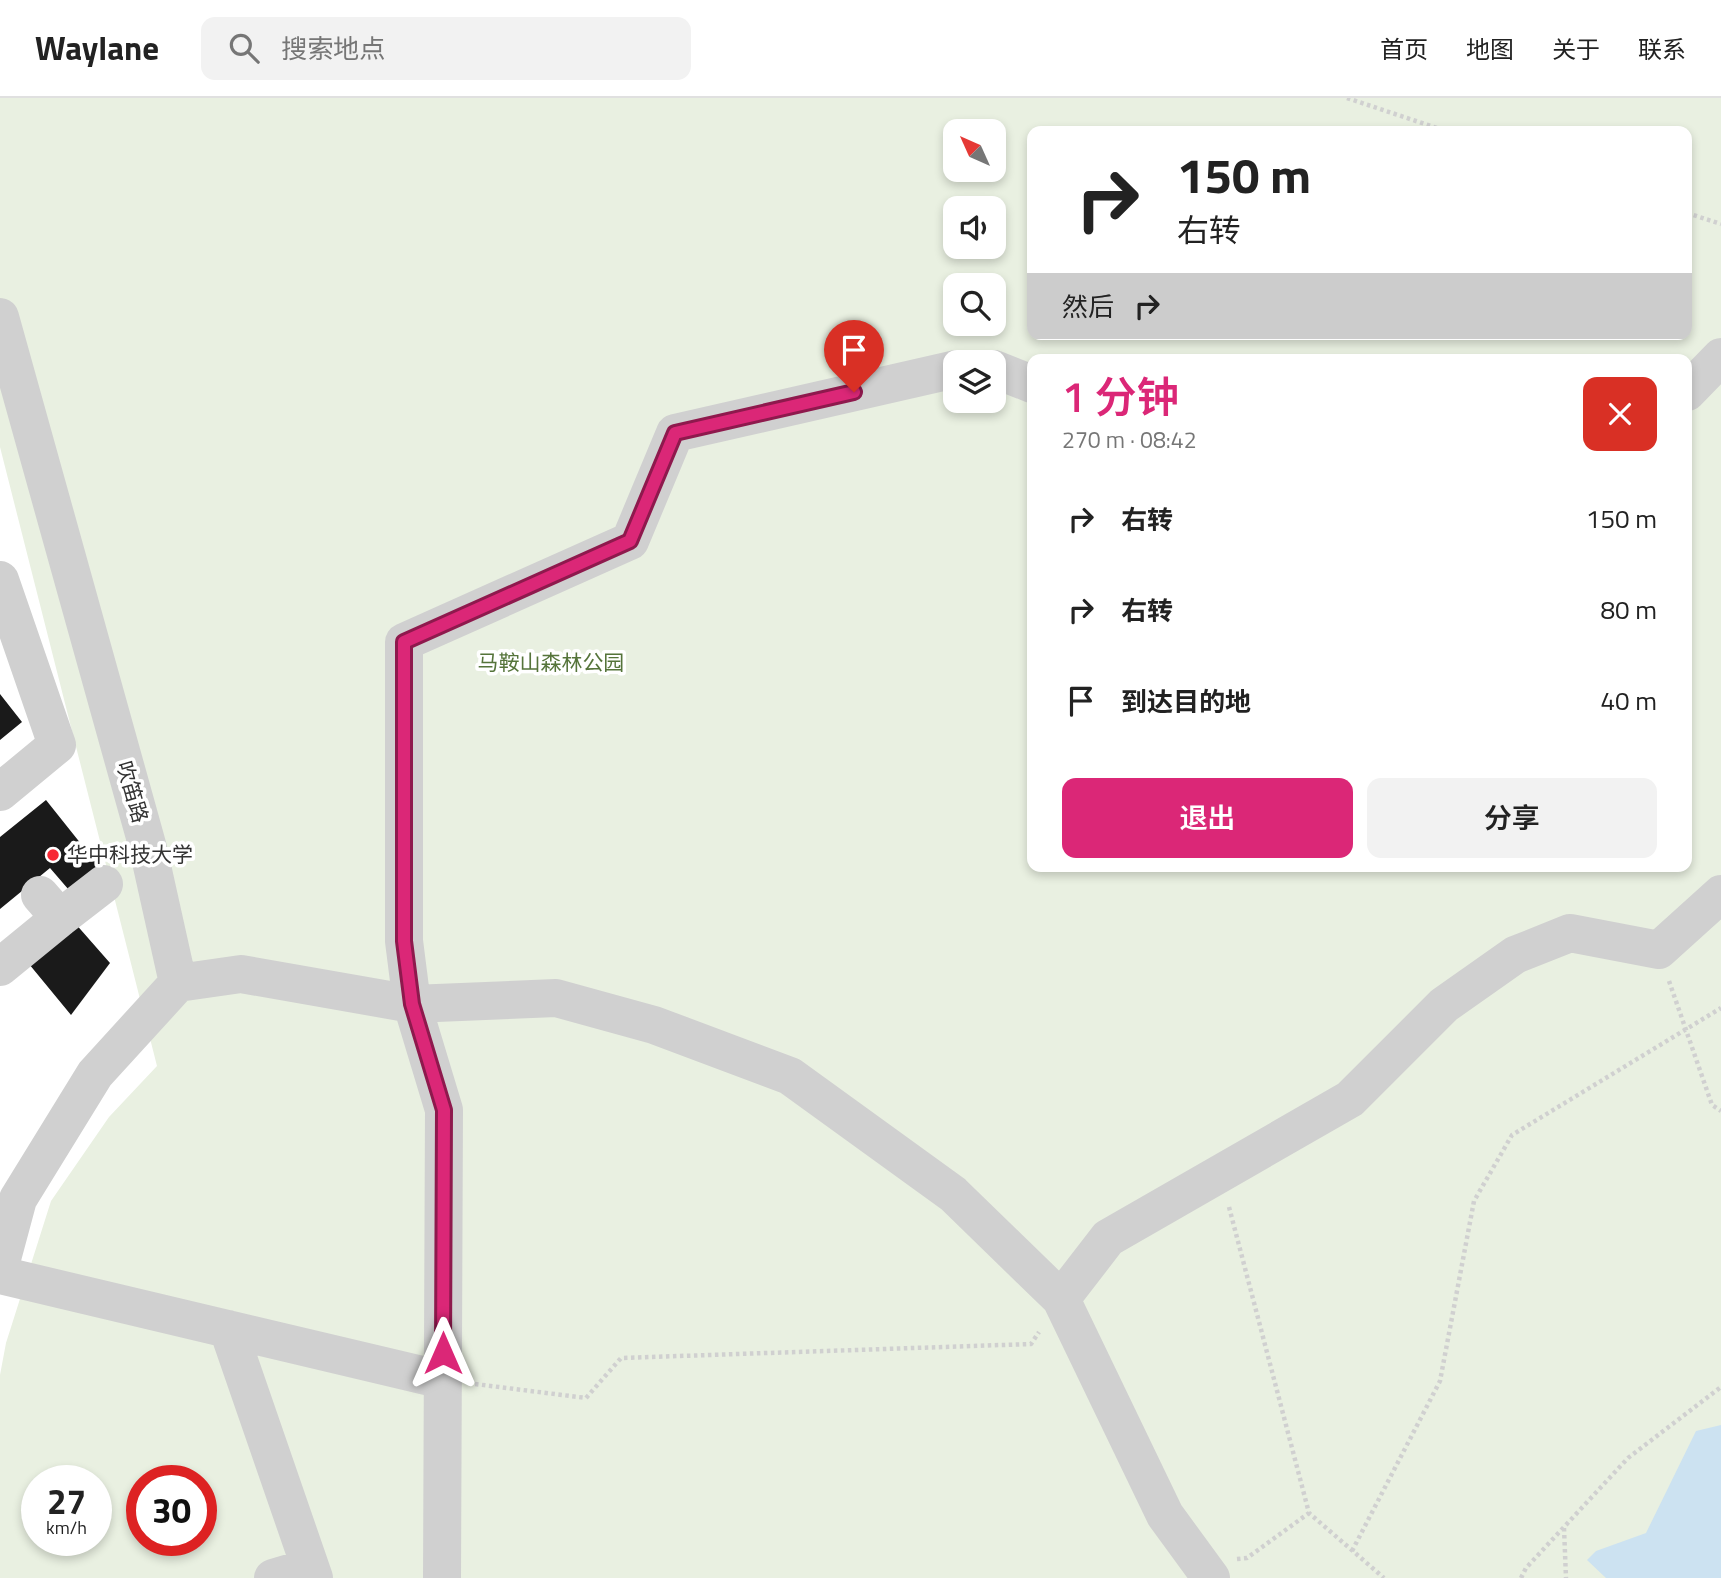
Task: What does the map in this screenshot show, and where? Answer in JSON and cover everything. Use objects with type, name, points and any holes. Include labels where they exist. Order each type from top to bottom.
[{"type":"street","name":"吹笛路","points":[[0,317],[148,848],[178,983]]},
{"type":"street","points":[[1692,389],[1721,357]]},
{"type":"street","points":[[442,1578],[444,1110],[412,1004],[404,941],[404,642],[630,541],[675,433],[943,372]]},
{"type":"street","points":[[1006,374],[1027,382]]},
{"type":"street","points":[[0,580],[57,745],[0,792]]},
{"type":"street","points":[[0,967],[50,907],[104,884]]},
{"type":"street","points":[[1061,1299],[1108,1238],[1350,1099],[1444,1005],[1515,955],[1570,933],[1659,950],[1721,894]]},
{"type":"street","points":[[0,1266],[9,1195],[95,1074],[178,983],[242,974],[412,1004],[556,998],[654,1025],[790,1076],[953,1194],[1061,1299],[1165,1515],[1206,1572]]},
{"type":"street","points":[[0,1275],[443,1380]]},
{"type":"street","points":[[228,1329],[312,1572],[274,1578]]},
{"type":"path","points":[[1347,98],[1431,126]]},
{"type":"path","points":[[1692,214],[1721,224]]},
{"type":"path","points":[[1659,950],[1712,1105],[1721,1111]]},
{"type":"path","points":[[1352,1551],[1440,1381],[1474,1201],[1512,1135],[1721,1008]]},
{"type":"path","points":[[1230,1168],[1229,1210],[1310,1513],[1384,1578]]},
{"type":"path","points":[[443,1380],[586,1398],[621,1358],[1031,1344],[1061,1299]]},
{"type":"path","points":[[1521,1578],[1628,1458],[1721,1387]]},
{"type":"path","points":[[1206,1572],[1247,1558],[1310,1513]]},
{"type":"path","points":[[1564,1528],[1566,1578]]},
{"type":"green space","name":"马鞍山森林公园","points":[[0,98],[1721,98],[1721,1578],[0,1578],[0,1375],[6,1343],[51,1201],[109,1117],[157,1066],[0,447]]},
{"type":"water","points":[[1721,1425],[1721,1578],[1606,1578],[1587,1560],[1596,1551],[1646,1533],[1696,1431]]},
{"type":"building","points":[[0,694],[22,722],[0,740]]},
{"type":"building","points":[[46,800],[105,874],[75,897],[50,868],[0,909],[0,837]]},
{"type":"building","points":[[74,922],[110,963],[71,1015],[29,964]]},
{"type":"place","name":"华中科技大学","points":[[53,855]]},
{"type":"route","points":[[443,1353],[444,1110],[412,1004],[404,941],[404,642],[630,541],[675,433],[854,392]]}]
